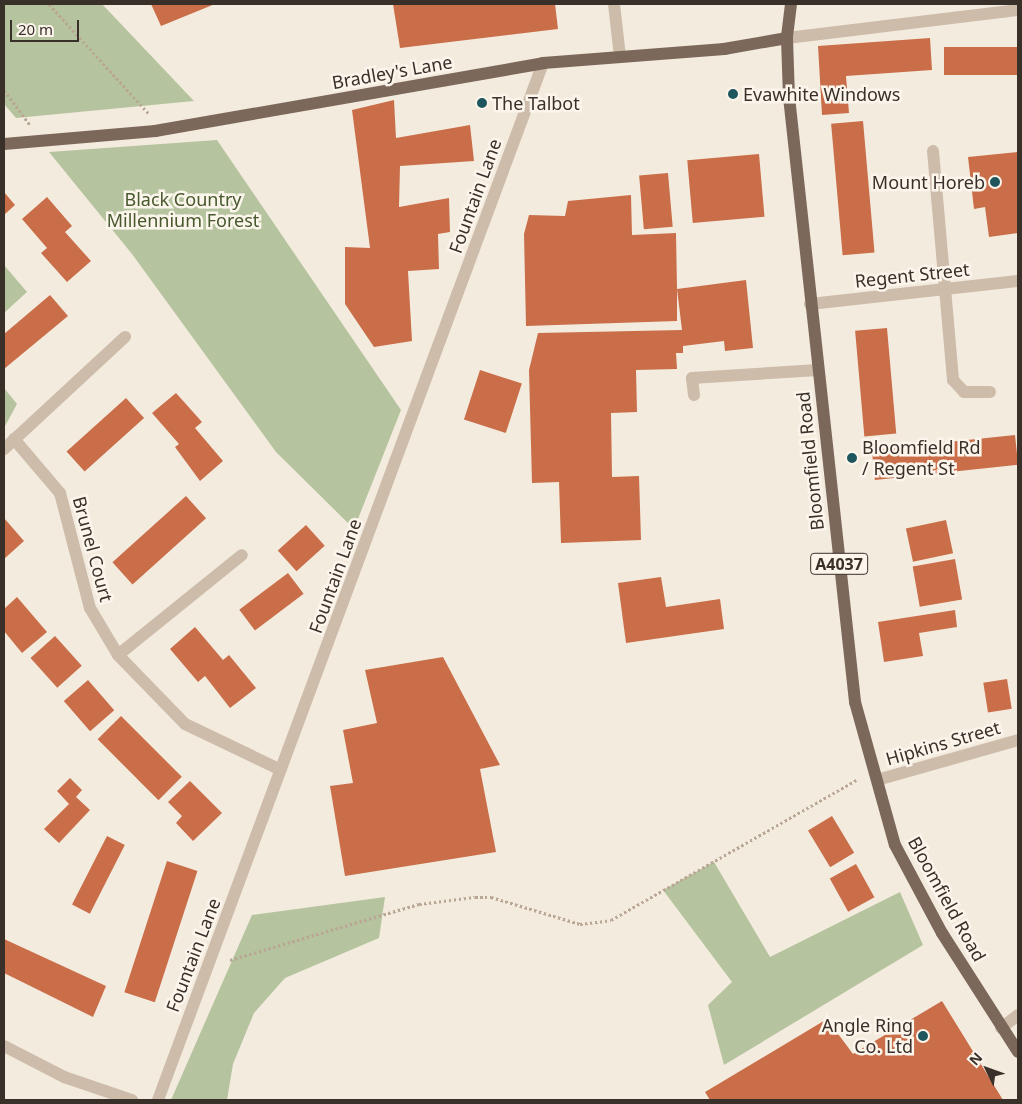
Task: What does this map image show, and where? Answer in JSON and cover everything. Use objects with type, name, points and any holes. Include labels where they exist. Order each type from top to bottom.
[{"type":"main road","name":"A4037","points":[[787,38],[791,4]]},
{"type":"main road","name":"Bradley's Lane","points":[[4,144],[156,131],[543,63],[724,49],[787,38]]},
{"type":"main road","name":"Bloomfield Road","points":[[787,38],[810,304],[855,702],[895,845],[1001,1028],[1018,1052]]},
{"type":"street","points":[[614,4],[620,57]]},
{"type":"street","points":[[787,38],[1018,10]]},
{"type":"street","name":"Fountain Lane","points":[[158,1100],[543,63]]},
{"type":"street","points":[[933,151],[942,289],[956,388],[990,392]]},
{"type":"street","name":"Regent Street","points":[[810,304],[1018,281]]},
{"type":"street","points":[[4,449],[125,337]]},
{"type":"street","points":[[694,394],[692,378],[818,370]]},
{"type":"street","name":"Brunel Court","points":[[14,439],[60,493],[90,608],[118,655],[186,724],[281,770]]},
{"type":"street","points":[[118,655],[242,556]]},
{"type":"street","name":"Hipkins Street","points":[[875,775],[1018,740]]},
{"type":"street","points":[[1001,1028],[1018,1015]]},
{"type":"street","points":[[4,1046],[64,1077],[132,1100]]},
{"type":"path","points":[[49,4],[146,106],[156,131]]},
{"type":"path","points":[[4,90],[23,110],[34,133]]},
{"type":"path","points":[[208,966],[419,904],[475,897],[492,897],[580,924],[610,920],[875,775]]},
{"type":"green space","points":[[4,4],[102,4],[194,101],[16,118],[4,104]]},
{"type":"green space","name":"Black Country Millennium Forest","points":[[217,140],[401,410],[354,529],[276,452],[132,254],[49,152]]},
{"type":"green space","points":[[4,265],[27,292],[4,313]]},
{"type":"green space","points":[[4,388],[17,404],[4,428]]},
{"type":"green space","points":[[714,862],[770,957],[900,892],[923,945],[724,1065],[708,1005],[732,982],[663,890]]},
{"type":"green space","points":[[385,897],[379,938],[285,978],[254,1013],[233,1064],[227,1100],[171,1100],[252,915]]},
{"type":"building","points":[[151,4],[215,4],[161,26]]},
{"type":"building","points":[[393,4],[555,4],[558,29],[400,48]]},
{"type":"building","points":[[930,38],[932,70],[846,76],[849,113],[822,115],[818,46]]},
{"type":"building","points":[[944,47],[1018,47],[1018,75],[944,75]]},
{"type":"building","points":[[394,100],[396,138],[470,125],[474,161],[400,166],[399,207],[449,198],[450,232],[438,234],[439,269],[408,271],[412,341],[374,347],[345,304],[345,247],[370,248],[352,110]]},
{"type":"building","points":[[863,121],[875,252],[843,255],[831,124]]},
{"type":"building","name":"Mount Horeb","points":[[1018,152],[1018,233],[989,237],[985,207],[974,209],[968,157]]},
{"type":"building","points":[[759,154],[764,217],[693,223],[687,160]]},
{"type":"building","points":[[668,173],[673,227],[644,229],[639,176]]},
{"type":"building","points":[[4,192],[15,205],[4,215]]},
{"type":"building","points":[[631,195],[632,235],[676,233],[677,321],[526,326],[524,234],[529,215],[565,216],[568,201]]},
{"type":"building","points":[[47,197],[72,226],[65,232],[91,261],[67,282],[41,253],[47,248],[22,219]]},
{"type":"building","points":[[746,280],[753,348],[725,351],[724,341],[683,346],[683,353],[676,353],[677,369],[636,370],[637,412],[611,413],[612,477],[639,476],[641,540],[561,543],[559,482],[532,483],[529,370],[538,333],[682,330],[677,289]]},
{"type":"building","points":[[50,295],[68,316],[4,369],[4,334]]},
{"type":"building","points":[[887,328],[896,434],[864,436],[855,331]]},
{"type":"building","points":[[480,370],[522,384],[506,433],[464,419]]},
{"type":"building","points":[[176,393],[202,422],[195,428],[223,461],[200,481],[175,447],[179,444],[152,413]]},
{"type":"building","points":[[126,398],[144,418],[85,472],[67,452]]},
{"type":"building","points":[[1015,435],[1018,465],[875,480],[872,450]]},
{"type":"building","points":[[186,496],[206,518],[133,585],[112,562]]},
{"type":"building","points":[[4,518],[24,541],[4,559]]},
{"type":"building","points":[[946,520],[953,553],[913,562],[906,529]]},
{"type":"building","points":[[306,525],[325,546],[296,571],[278,550]]},
{"type":"building","points":[[955,559],[962,599],[920,607],[913,566]]},
{"type":"building","points":[[288,573],[304,594],[255,630],[239,610]]},
{"type":"building","points":[[661,577],[666,607],[720,599],[724,629],[626,643],[618,583]]},
{"type":"building","points":[[17,597],[47,632],[22,653],[4,631],[4,609]]},
{"type":"building","points":[[955,610],[957,627],[919,633],[923,656],[884,662],[878,622]]},
{"type":"building","points":[[195,627],[223,660],[229,655],[256,688],[230,708],[205,676],[198,682],[170,649]]},
{"type":"building","points":[[55,636],[82,666],[57,688],[30,658]]},
{"type":"building","points":[[443,657],[500,765],[480,769],[496,852],[345,876],[330,786],[353,783],[343,730],[377,723],[365,670]]},
{"type":"building","points":[[1007,679],[1012,709],[988,712],[983,683]]},
{"type":"building","points":[[88,680],[114,710],[90,731],[64,701]]},
{"type":"building","points":[[121,716],[182,777],[158,800],[98,739]]},
{"type":"building","points":[[70,778],[82,790],[76,797],[90,810],[59,843],[44,829],[69,804],[57,791]]},
{"type":"building","points":[[190,781],[222,813],[193,841],[176,823],[182,816],[168,802]]},
{"type":"building","points":[[832,816],[854,853],[830,867],[808,830]]},
{"type":"building","points":[[107,836],[125,845],[90,914],[72,905]]},
{"type":"building","points":[[167,861],[197,871],[155,1002],[124,992]]},
{"type":"building","points":[[856,864],[874,897],[848,912],[830,879]]},
{"type":"building","points":[[4,939],[106,986],[93,1017],[4,973]]},
{"type":"building","name":"Angle Ring Co. Ltd","points":[[942,1001],[1003,1100],[710,1100],[705,1092],[827,1019],[853,1054]]},
{"type":"place","name":"Evawhite Windows","points":[[733,94]]},
{"type":"place","name":"The Talbot","points":[[482,103]]},
{"type":"place","name":"Mount Horeb","points":[[995,182]]},
{"type":"place","name":"Bloomfield Rd / Regent St","points":[[852,458]]},
{"type":"place","name":"Angle Ring Co. Ltd","points":[[923,1036]]}]
